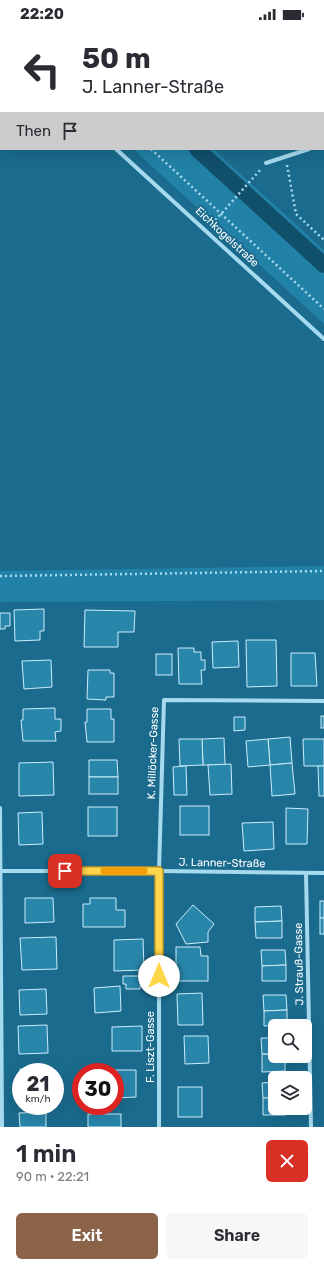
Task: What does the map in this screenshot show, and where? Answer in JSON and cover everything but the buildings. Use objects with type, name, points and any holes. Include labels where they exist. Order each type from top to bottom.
[{"type":"street","name":"Eichkogelstraße","points":[[117,150],[324,339]]},
{"type":"street","points":[[266,163],[306,150]]},
{"type":"street","name":"K. Millöcker-Gasse","points":[[159,871],[164,700],[324,701]]},
{"type":"street","points":[[0,808],[2,1127]]},
{"type":"street","name":"J. Lanner-Straße","points":[[1,871],[324,873]]},
{"type":"street","name":"F. Liszt-Gasse","points":[[159,871],[159,1127]]},
{"type":"street","name":"J. Strauß-Gasse","points":[[306,873],[311,1127]]},
{"type":"path","name":"Eichkogelstraße","points":[[152,150],[324,309]]},
{"type":"path","points":[[285,157],[296,214],[324,240]]},
{"type":"path","points":[[206,230],[255,176]]},
{"type":"path","points":[[0,576],[324,572]]},
{"type":"shaded area","points":[[134,150],[214,150],[324,250],[324,324]]},
{"type":"shaded area","points":[[324,566],[324,600],[0,602],[0,571]]},
{"type":"waterway","points":[[198,150],[324,265]]},
{"type":"slow traffic","points":[[104,871],[144,871]]},
{"type":"route","points":[[65,871],[159,871],[159,976]]}]
